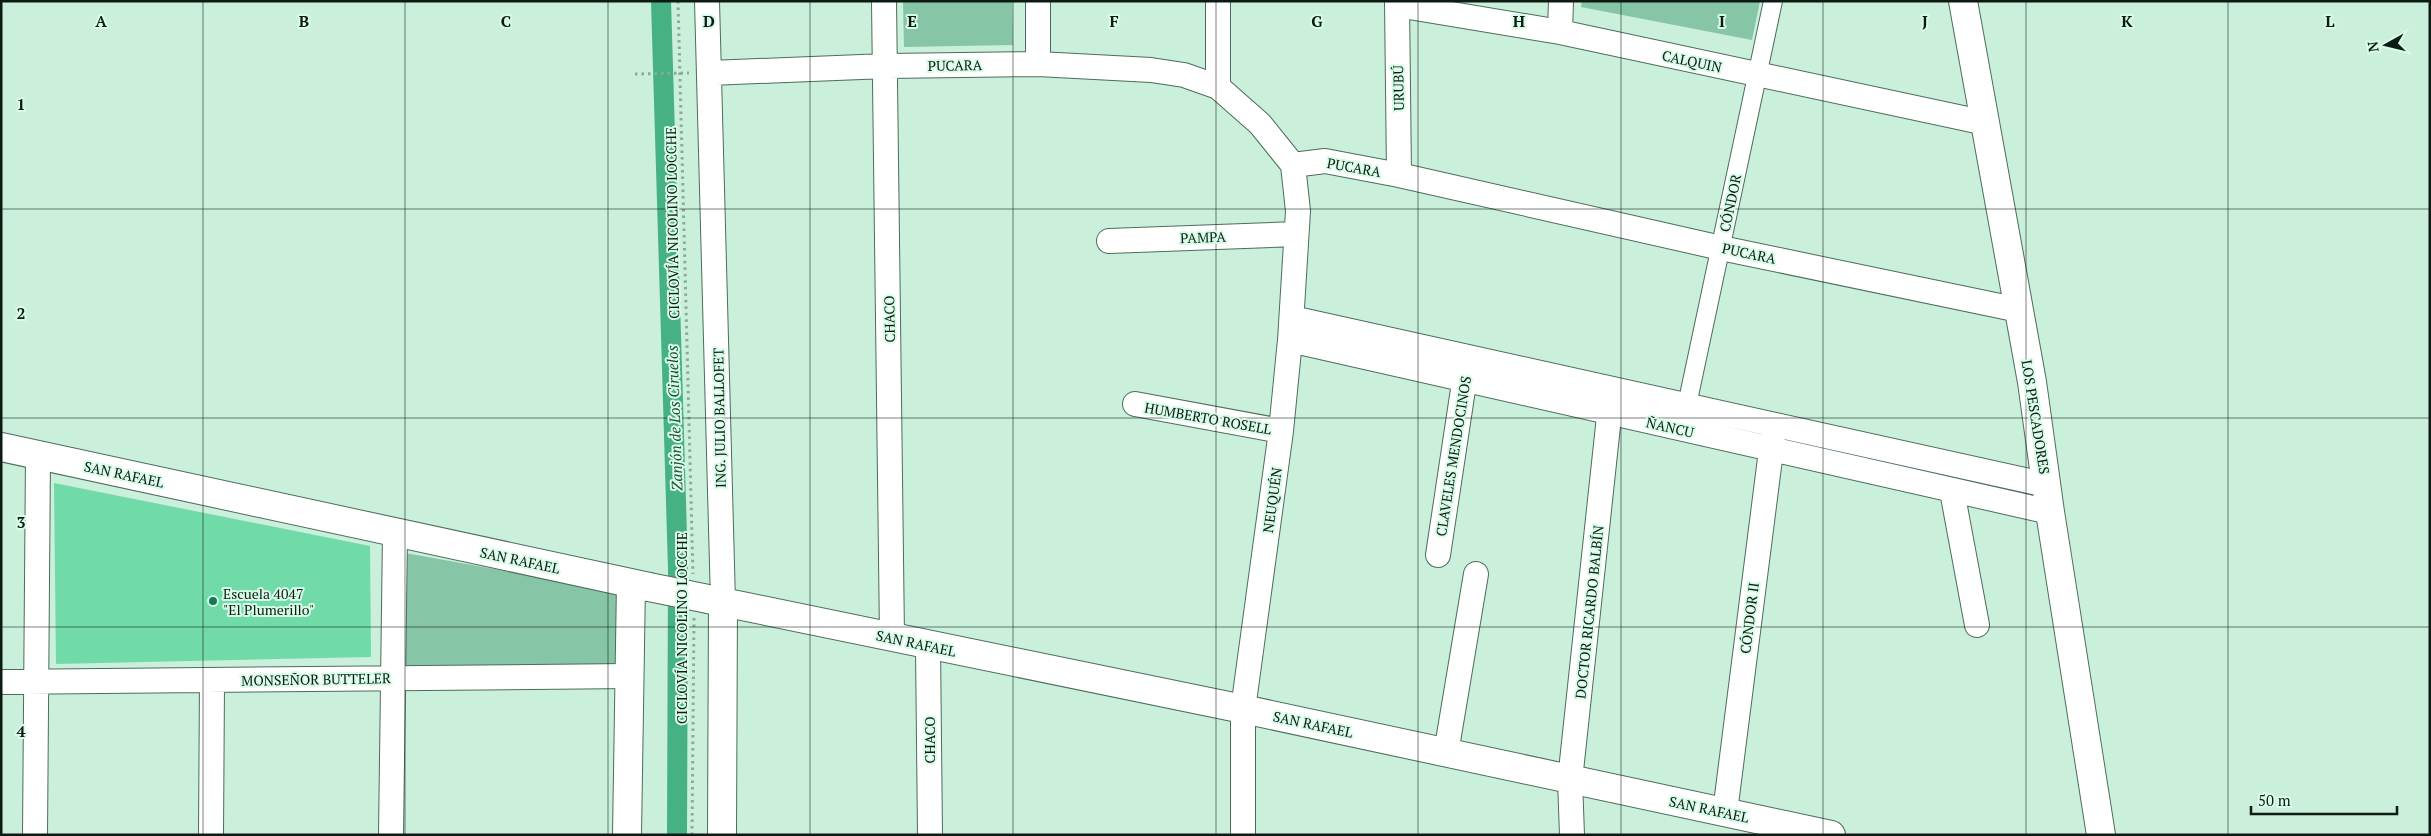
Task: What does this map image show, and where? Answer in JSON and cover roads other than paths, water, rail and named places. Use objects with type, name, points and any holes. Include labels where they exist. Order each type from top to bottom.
[{"type":"street","name":"ING. JULIO BALLOFET","points":[[707,1],[710,73],[704,599],[722,835]]},
{"type":"street","name":"CHACO","points":[[884,1],[892,637]]},
{"type":"street","points":[[1038,1],[1038,64]]},
{"type":"street","points":[[1218,1],[1218,87]]},
{"type":"street","points":[[1560,32],[1561,1]]},
{"type":"street","name":"CÓNDOR","points":[[1687,405],[1773,1]]},
{"type":"street","name":"LOS PESCADORES","points":[[1964,1],[2019,310],[2101,835]]},
{"type":"street","name":"CALQUIN","points":[[1397,3],[1560,32],[1986,123]]},
{"type":"street","name":"URUBÚ","points":[[1397,3],[1399,175]]},
{"type":"street","name":"PUCARA","points":[[710,73],[886,66],[1038,64],[1151,70],[1184,75],[1218,87],[1260,124],[1293,165],[1325,160],[1721,248],[2019,310]]},
{"type":"street","name":"NEUQUÉN","points":[[1243,835],[1243,710],[1281,431],[1291,329],[1298,211],[1293,165]]},
{"type":"street","name":"PAMPA","points":[[1109,241],[1296,234]]},
{"type":"street","name":"ÑANCU","points":[[1291,329],[1466,368],[1611,388],[2047,485]]},
{"type":"street","name":"ÑANCU","points":[[1466,368],[1610,413],[2050,512]]},
{"type":"street","name":"CLAVELES MENDOCINOS","points":[[1438,554],[1466,368]]},
{"type":"street","name":"DOCTOR RICARDO BALBÍN","points":[[1572,835],[1570,780],[1610,413],[1611,388]]},
{"type":"street","name":"HUMBERTO ROSELL","points":[[1135,404],[1281,431]]},
{"type":"street","name":"CÓNDOR II","points":[[1726,812],[1774,425]]},
{"type":"street","name":"SAN RAFAEL","points":[[1,447],[704,599],[1243,710],[1832,835]]},
{"type":"street","points":[[35,835],[38,455]]},
{"type":"street","points":[[1952,491],[1977,625]]},
{"type":"street","points":[[391,835],[395,533]]},
{"type":"street","points":[[1446,753],[1476,574]]},
{"type":"street","points":[[627,835],[631,676],[640,585]]},
{"type":"street","name":"CHACO","points":[[928,646],[930,835]]},
{"type":"street","name":"MONSEÑOR BUTTELER","points":[[1,682],[631,676]]},
{"type":"street","points":[[211,835],[212,681]]},
{"type":"waterway","name":"Zanjón de Los Ciruelos","points":[[661,1],[678,569],[677,835]]},
{"type":"place","name":"Escuela 4047 \"El Plumerillo\"","points":[[213,601]]}]
